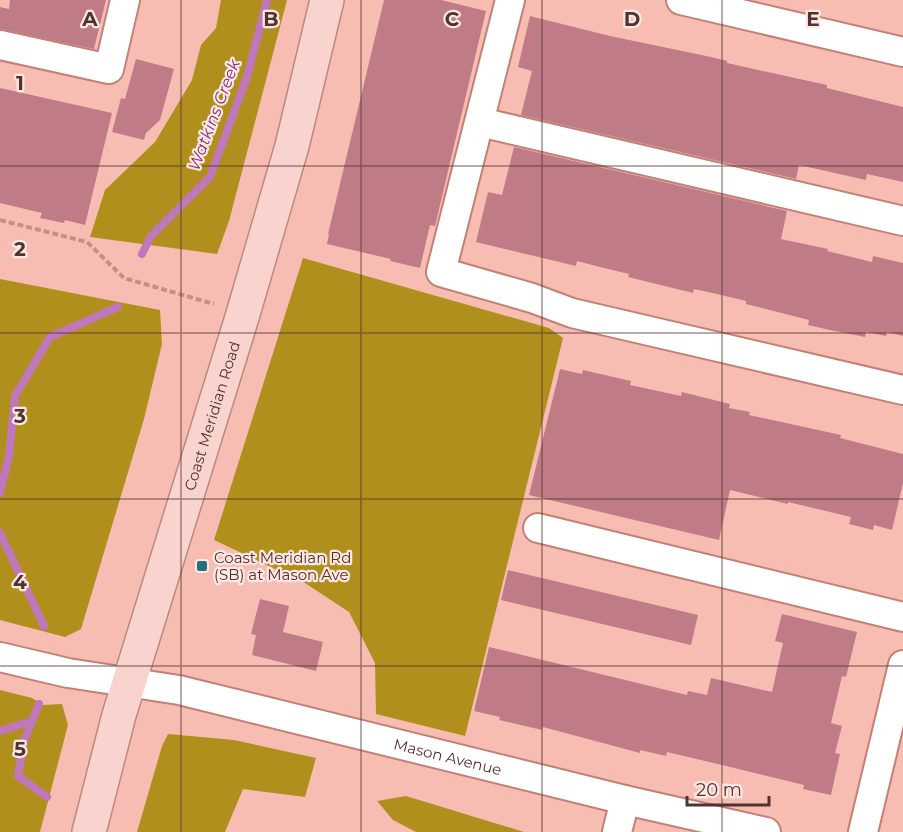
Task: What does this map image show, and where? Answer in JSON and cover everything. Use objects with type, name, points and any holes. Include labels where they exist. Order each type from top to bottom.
[{"type":"main road","name":"Coast Meridian Road","points":[[89,832],[119,714],[243,314],[292,146],[327,0]]},
{"type":"street","points":[[0,45],[109,69],[125,0]]},
{"type":"street","points":[[510,0],[441,272],[532,298],[572,313],[903,390]]},
{"type":"street","points":[[693,1],[903,52]]},
{"type":"street","points":[[480,122],[903,221]]},
{"type":"street","points":[[538,528],[903,617]]},
{"type":"street","name":"Mason Avenue","points":[[0,657],[68,673],[190,693],[625,800],[766,832]]},
{"type":"street","points":[[863,832],[903,665]]},
{"type":"street","points":[[617,832],[625,800]]},
{"type":"path","points":[[0,220],[87,242],[124,278],[243,314]]},
{"type":"shaded area","points":[[221,0],[287,0],[229,221],[217,254],[90,237],[105,190],[155,142],[192,80],[201,45],[216,28]]},
{"type":"shaded area","points":[[303,258],[549,328],[563,338],[465,736],[376,714],[375,663],[349,612],[305,583],[214,540]]},
{"type":"shaded area","points":[[0,279],[160,310],[162,344],[144,419],[81,629],[65,637],[0,620]]},
{"type":"shaded area","points":[[0,690],[32,698],[43,705],[62,704],[68,725],[40,832],[0,832]]},
{"type":"shaded area","points":[[168,734],[234,740],[316,758],[305,797],[243,789],[225,832],[137,832],[162,746]]},
{"type":"shaded area","points":[[406,796],[524,832],[416,832],[393,820],[377,801]]},
{"type":"building","points":[[10,0],[106,0],[94,49],[0,29],[0,7],[9,9]]},
{"type":"building","points":[[384,0],[441,0],[486,11],[435,226],[430,225],[420,268],[327,244]]},
{"type":"building","points":[[530,16],[827,85],[827,88],[903,107],[903,182],[867,174],[866,180],[799,165],[796,179],[521,115],[532,71],[518,67]]},
{"type":"building","points":[[136,59],[174,69],[160,120],[146,133],[144,140],[112,132],[121,98],[125,99]]},
{"type":"building","points":[[0,88],[112,113],[85,225],[65,220],[64,223],[40,218],[42,213],[0,203]]},
{"type":"building","points":[[514,147],[787,211],[781,239],[828,249],[827,251],[872,262],[873,256],[903,263],[903,336],[887,332],[886,336],[866,332],[865,337],[830,330],[808,325],[809,320],[746,304],[746,301],[694,289],[693,293],[628,277],[629,274],[577,261],[576,266],[476,242],[488,192],[502,195]]},
{"type":"building","points":[[560,369],[582,374],[583,370],[631,381],[630,385],[681,396],[682,392],[730,404],[729,408],[750,412],[749,415],[841,435],[840,438],[903,454],[903,483],[892,530],[874,525],[873,530],[849,524],[851,517],[730,490],[719,540],[529,495]]},
{"type":"building","points":[[508,570],[698,615],[691,645],[501,600]]},
{"type":"building","points":[[260,599],[289,606],[283,632],[323,642],[316,671],[252,655],[256,635],[251,634]]},
{"type":"building","points":[[782,614],[857,632],[846,677],[842,676],[831,723],[842,726],[835,753],[840,754],[831,795],[803,789],[804,785],[667,752],[666,756],[640,750],[640,753],[543,727],[542,730],[499,720],[500,717],[474,711],[489,647],[687,695],[688,691],[707,695],[711,678],[772,692],[783,643],[775,641]]},
{"type":"waterway","name":"Watkins Creek","points":[[142,254],[151,236],[210,177],[247,77],[267,0]]},
{"type":"waterway","name":"Watkins Creek","points":[[0,493],[9,456],[15,396],[50,337],[118,307]]},
{"type":"waterway","name":"Watkins Creek","points":[[0,533],[44,626]]},
{"type":"waterway","name":"Watkins Creek","points":[[39,704],[24,741],[18,776],[47,797]]},
{"type":"waterway","points":[[0,731],[32,721]]},
{"type":"place","name":"Coast Meridian Rd (SB) at Mason Ave","points":[[202,566]]}]
